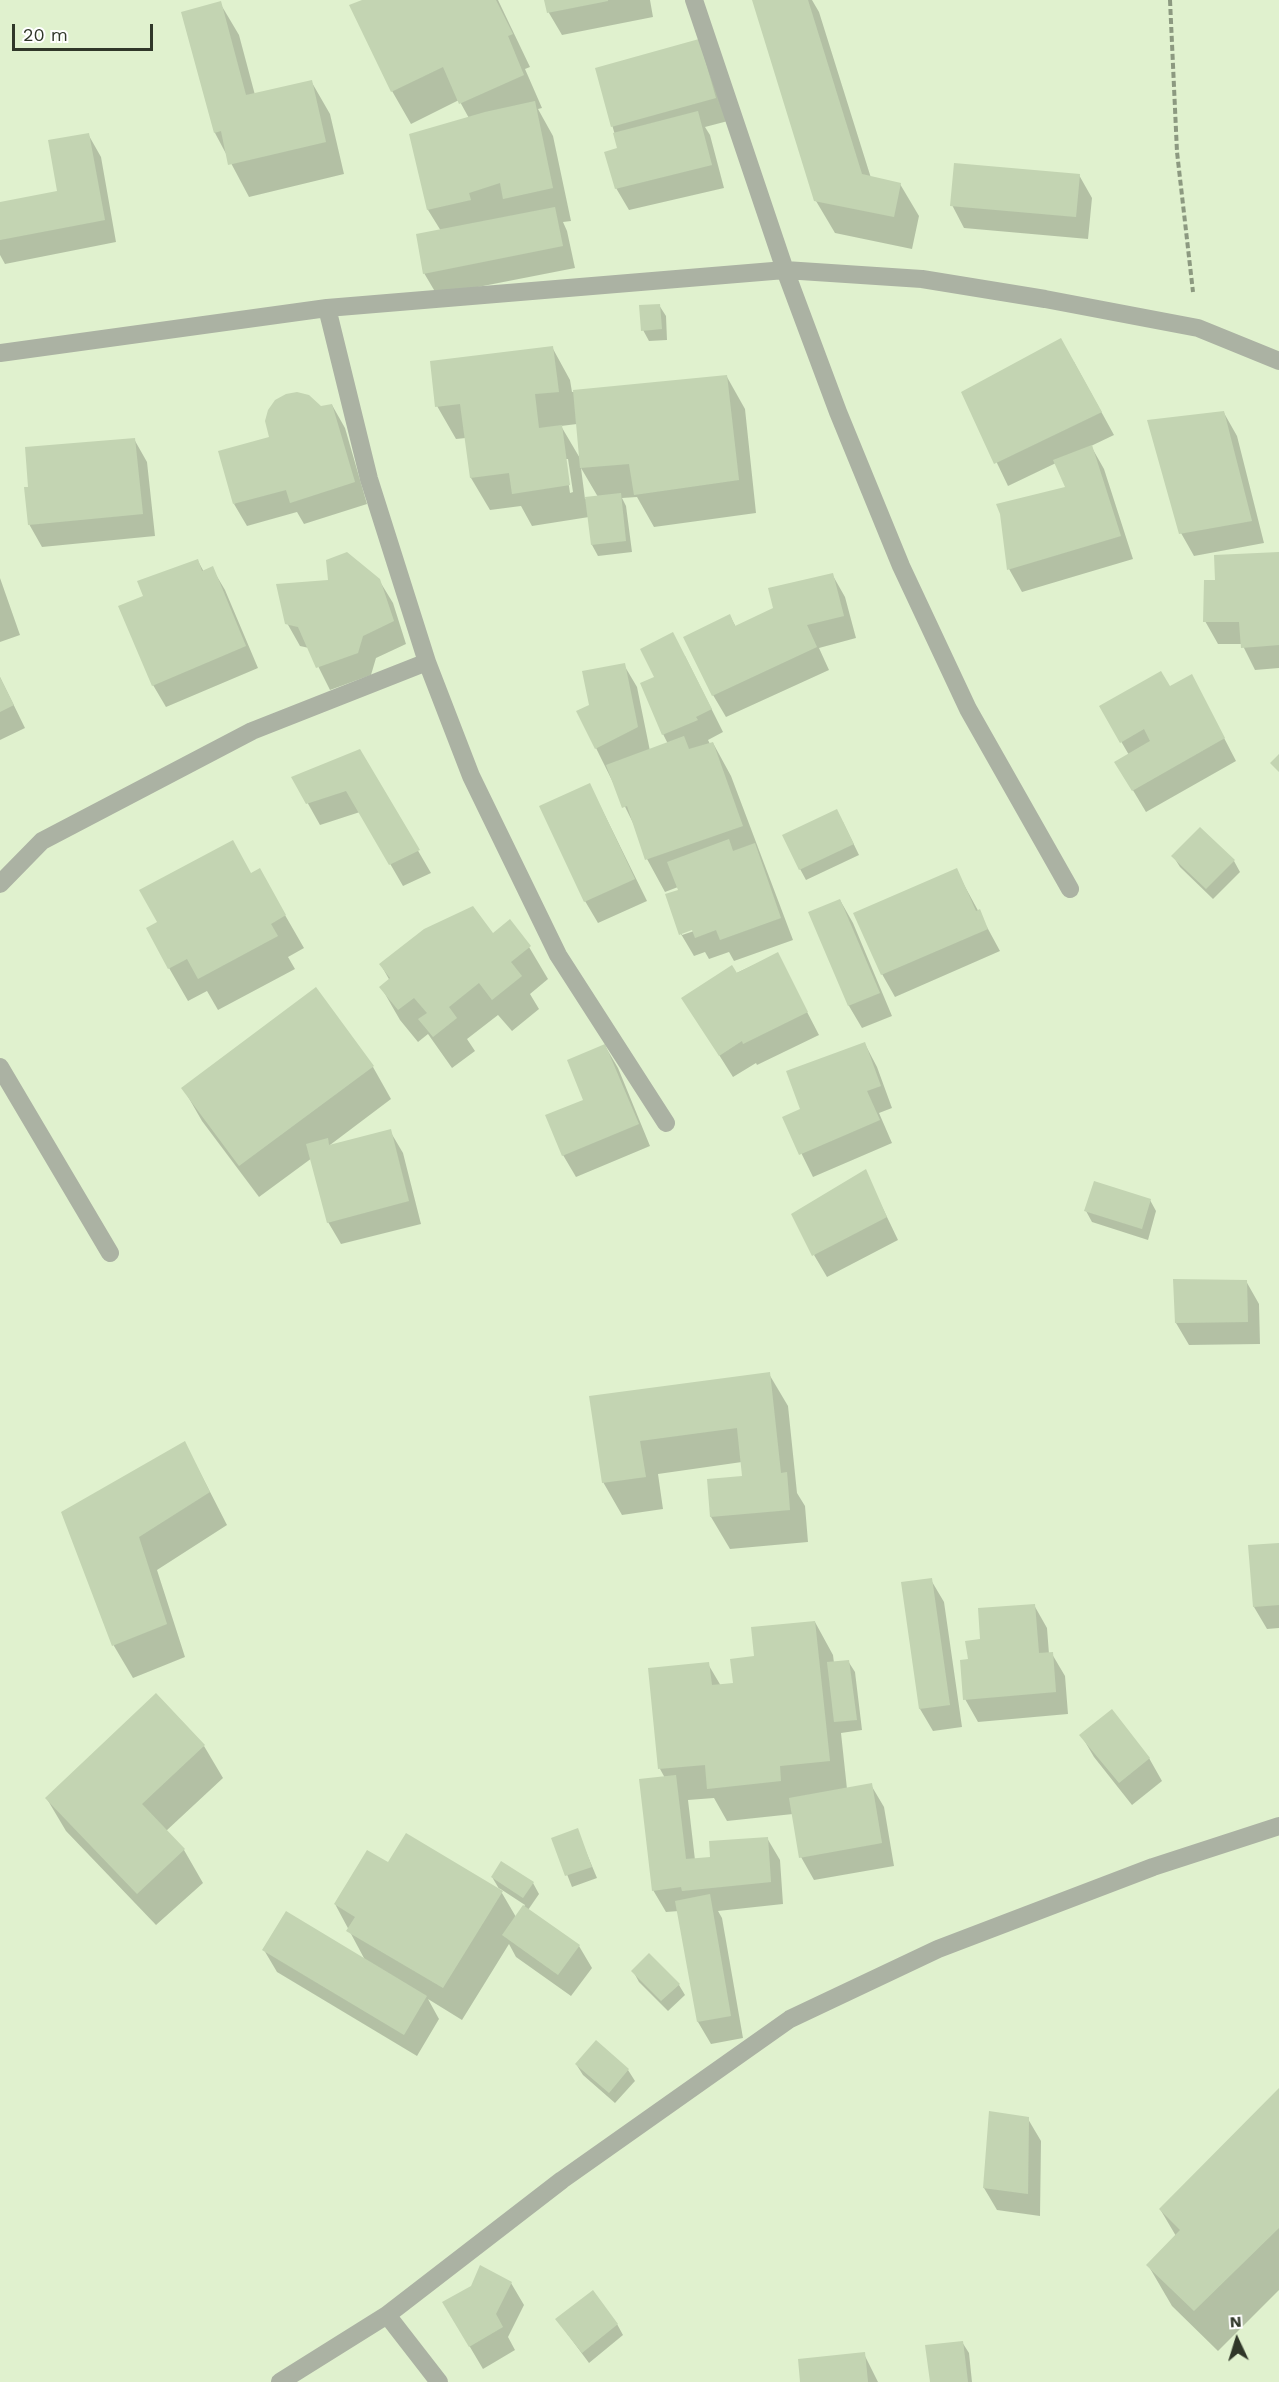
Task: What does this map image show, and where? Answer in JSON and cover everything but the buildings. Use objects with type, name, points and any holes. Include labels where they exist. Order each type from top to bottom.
[{"type":"street","points":[[694,0],[785,270],[837,412],[901,566],[968,709],[1070,890]]},
{"type":"street","points":[[0,353],[327,308],[785,270],[922,279],[1045,299],[1198,328],[1279,361]]},
{"type":"street","points":[[327,308],[369,479],[428,662],[471,776],[558,955],[666,1123]]},
{"type":"street","points":[[0,884],[42,841],[252,731],[428,662]]},
{"type":"street","points":[[0,1066],[110,1252]]},
{"type":"street","points":[[280,2382],[387,2315],[562,2180],[790,2019],[938,1949],[1153,1867],[1279,1826]]},
{"type":"street","points":[[387,2315],[439,2382]]},
{"type":"path","points":[[1170,0],[1177,152],[1198,328]]}]
